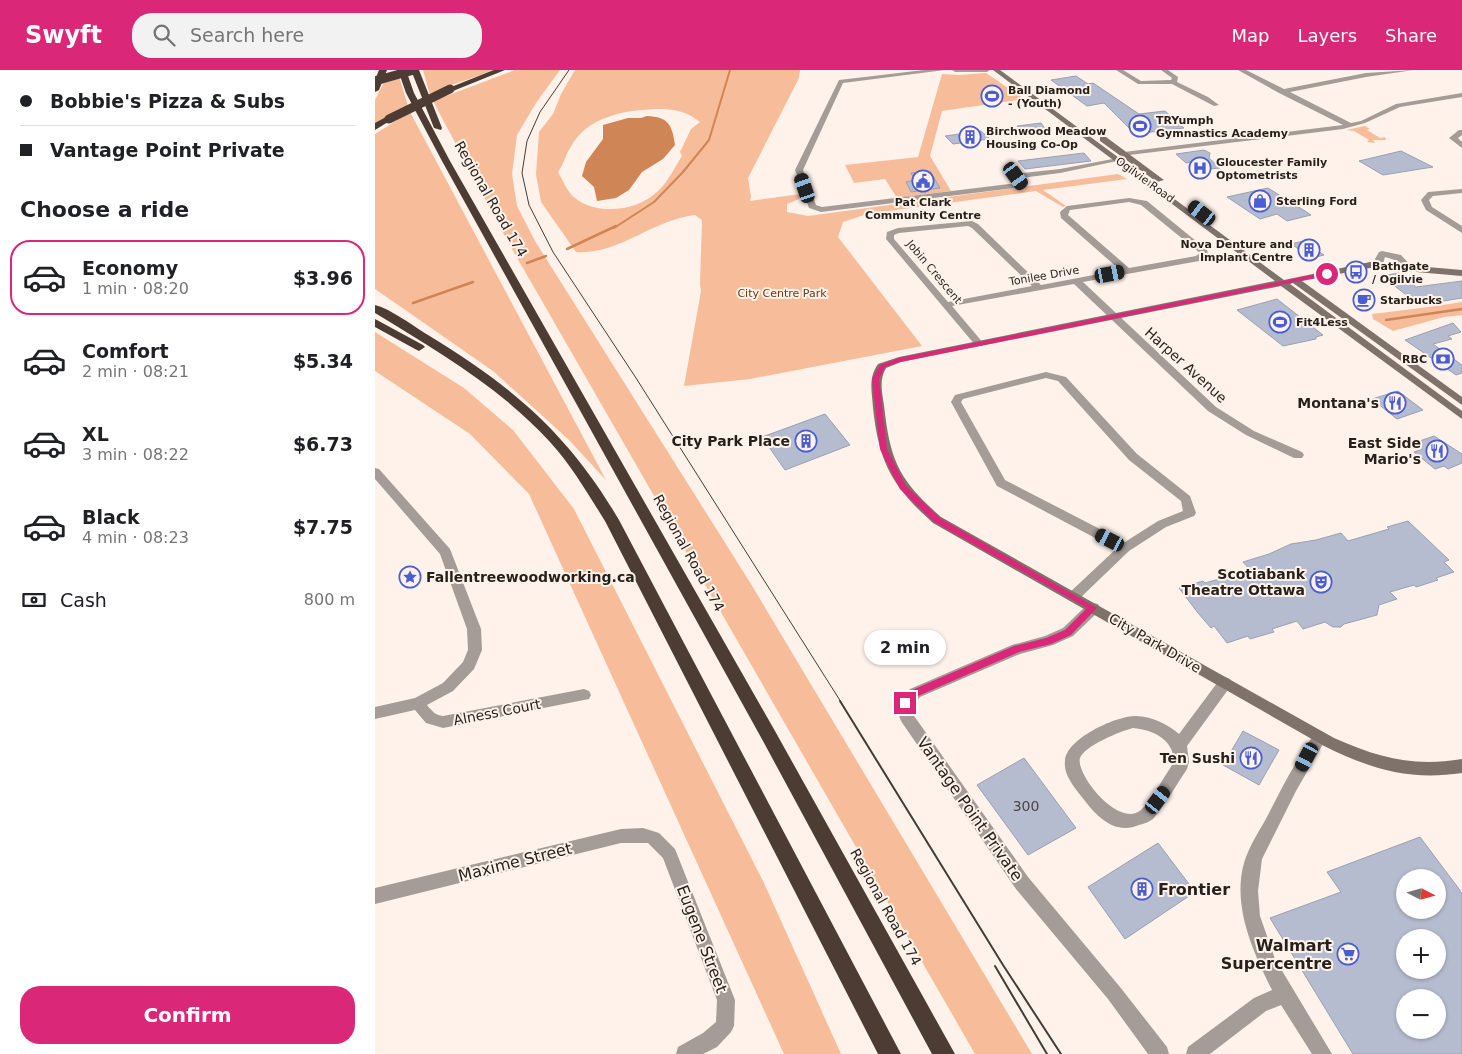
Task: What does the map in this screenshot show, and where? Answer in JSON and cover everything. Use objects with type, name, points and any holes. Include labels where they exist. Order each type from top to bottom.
[{"type":"highway","points":[[375,90],[383,70]]},
{"type":"highway","name":"Regional Road 174","points":[[402,70],[410,93],[445,161],[463,189],[942,1050]]},
{"type":"highway","points":[[375,81],[414,70],[463,189]]},
{"type":"highway","points":[[375,127],[450,89],[501,70]]},
{"type":"highway","points":[[375,308],[428,340],[497,387],[546,430],[577,466],[613,520],[890,1054]]},
{"type":"highway","points":[[375,322],[451,365],[546,430]]},
{"type":"main road","name":"Ogilvie Road","points":[[996,70],[1121,157],[1462,402]]},
{"type":"main road","points":[[1009,70],[1090,130]]},
{"type":"main road","name":"Ogilvie Road","points":[[1098,135],[1121,157],[1284,283],[1462,416]]},
{"type":"main road","name":"City Park Drive","points":[[1462,273],[1370,265],[899,360],[882,366],[875,379],[884,449],[903,487],[937,520],[1357,756],[1403,769],[1432,770],[1462,766]]},
{"type":"street","points":[[943,70],[862,74],[841,81],[799,170],[812,206],[815,208],[831,209],[1022,185],[1016,176],[1060,171],[1121,157],[1349,126],[1363,122],[1398,105],[1462,96]]},
{"type":"street","points":[[955,70],[987,70]]},
{"type":"street","points":[[1119,70],[1140,83],[1173,82],[1183,90],[1207,98],[1215,105]]},
{"type":"street","points":[[1164,70],[1176,78],[1173,82]]},
{"type":"street","points":[[1241,70],[1349,126]]},
{"type":"street","points":[[1281,92],[1359,76],[1411,70]]},
{"type":"street","points":[[1462,132],[1453,138],[1462,146]]},
{"type":"street","points":[[1462,191],[1431,194],[1425,200],[1429,208],[1462,230]]},
{"type":"street","name":"Tonilee Drive","points":[[945,305],[1199,258],[1204,252],[1145,203],[1129,200],[1067,208],[1064,216],[1127,271]]},
{"type":"street","name":"Jobin Crescent","points":[[979,344],[890,239],[890,234],[898,231],[969,223],[975,226],[1039,288]]},
{"type":"street","name":"Harper Avenue","points":[[1076,281],[1212,409],[1250,433],[1298,454]]},
{"type":"street","points":[[1073,597],[1125,548],[1162,524],[1190,514],[1186,499],[1133,457],[1062,379],[1046,375],[959,396],[956,402],[1001,483],[1125,548]]},
{"type":"street","points":[[375,472],[446,552],[474,628],[475,650],[469,666],[448,686],[418,703],[375,714]]},
{"type":"street","name":"Vantage Point Private","points":[[1093,608],[1068,632],[1048,641],[1017,649],[915,693],[905,703],[904,710],[906,717],[1022,883],[1114,993],[1160,1054]]},
{"type":"street","points":[[1180,749],[1158,728],[1144,723],[1129,723],[1078,748],[1074,753],[1072,761],[1073,770],[1099,807],[1110,816],[1123,821],[1137,820],[1146,815],[1181,769],[1180,749],[1225,683]]},
{"type":"street","name":"Alness Court","points":[[418,703],[427,717],[435,722],[443,722],[584,695]]},
{"type":"street","points":[[1320,736],[1252,863],[1251,908],[1257,936],[1285,994],[1323,1054]]},
{"type":"street","name":"Maxime Street","points":[[375,896],[621,836],[646,834],[655,838]]},
{"type":"street","name":"Eugene Street","points":[[655,838],[669,854],[726,1000],[725,1026],[710,1040],[685,1054]]},
{"type":"street","points":[[1195,1054],[1260,1004],[1285,994]]},
{"type":"green space","points":[[423,70],[497,70],[454,84],[430,95]]},
{"type":"green space","points":[[515,70],[560,70],[536,103],[517,135],[512,174],[517,206],[535,241],[751,584],[1032,1054],[975,1054],[508,242],[433,101]]},
{"type":"green space","name":"City Centre Park","points":[[575,70],[800,70],[799,78],[748,178],[750,201],[801,194],[799,199],[787,204],[787,212],[808,216],[1118,174],[1127,179],[1043,190],[1066,206],[1063,207],[1036,191],[867,214],[843,222],[838,237],[922,346],[750,379],[684,386],[701,291],[702,220],[695,215],[679,218],[607,248],[576,252],[541,202],[536,174],[539,132],[553,114],[561,94]],"holes":[[[663,109],[685,113],[700,122],[691,129],[680,152],[682,156],[658,191],[640,203],[617,209],[606,209],[584,204],[572,195],[558,172],[577,137],[597,122],[620,113]]]},
{"type":"green space","points":[[986,73],[1024,99],[942,111],[930,156],[951,191],[897,198],[885,179],[854,183],[845,165],[918,157],[942,74]]},
{"type":"green space","points":[[399,77],[408,106],[375,126],[375,100],[385,80]]},
{"type":"green space","points":[[410,112],[606,480],[569,440],[493,371],[375,289],[375,134]]},
{"type":"green space","points":[[1365,126],[1370,129],[1367,130],[1380,138],[1385,137],[1386,140],[1373,140],[1375,143],[1367,142],[1369,140],[1354,131],[1346,130]]},
{"type":"green space","points":[[1462,302],[1462,315],[1444,317],[1393,331],[1373,319],[1372,314],[1428,307]]},
{"type":"green space","points":[[375,332],[464,388],[513,430],[574,509],[764,883],[841,1054],[784,1054],[529,494],[470,434],[375,371]]},
{"type":"shaded area","points":[[647,116],[660,118],[668,123],[675,145],[663,159],[642,172],[629,190],[616,198],[597,201],[594,187],[582,176],[586,162],[603,139],[603,125],[628,118]]},
{"type":"building","points":[[1076,76],[1088,84],[1093,83],[1139,114],[1165,111],[1184,128],[1135,134],[1104,103],[1087,106],[1051,80]]},
{"type":"building","points":[[1041,123],[1047,131],[1023,134],[1017,126]]},
{"type":"building","name":"Birchwood Meadow Housing Co-Op","points":[[981,131],[990,139],[953,144],[945,136]]},
{"type":"building","points":[[1204,150],[1210,153],[1209,158],[1220,168],[1200,170],[1191,162],[1186,163],[1176,154]]},
{"type":"building","points":[[1401,151],[1433,167],[1383,175],[1359,161]]},
{"type":"building","points":[[1084,153],[1091,161],[1025,169],[1018,161]]},
{"type":"building","name":"Pat Clark Community Centre","points":[[930,171],[940,188],[911,192],[906,182],[915,180],[911,173]]},
{"type":"building","name":"Sterling Ford","points":[[1268,188],[1311,215],[1287,221],[1277,214],[1260,219],[1227,197]]},
{"type":"building","points":[[1303,241],[1324,255],[1312,258],[1291,244]]},
{"type":"building","points":[[1399,273],[1416,287],[1462,281],[1462,298],[1419,305],[1382,276]]},
{"type":"building","name":"Fit4Less","points":[[1277,299],[1323,335],[1316,337],[1316,339],[1283,346],[1237,310]]},
{"type":"building","points":[[1453,323],[1461,332],[1448,336],[1452,339],[1433,344],[1462,365],[1462,373],[1456,375],[1405,340]]},
{"type":"building","name":"Montana's","points":[[1398,391],[1423,410],[1397,419],[1372,399]]},
{"type":"building","name":"City Park Place","points":[[825,414],[850,445],[785,470],[762,437]]},
{"type":"building","name":"East Side Mario's","points":[[1434,436],[1462,454],[1462,463],[1448,469],[1444,466],[1435,469],[1414,452],[1422,449],[1414,443]]},
{"type":"building","name":"Scotiabank Theatre Ottawa","points":[[1408,521],[1449,560],[1444,562],[1454,572],[1436,578],[1438,580],[1416,587],[1414,585],[1390,592],[1397,599],[1379,605],[1377,615],[1344,624],[1341,627],[1333,627],[1325,622],[1303,629],[1297,621],[1272,629],[1274,632],[1250,639],[1248,636],[1227,643],[1214,626],[1211,628],[1179,588],[1203,581],[1205,583],[1250,570],[1243,562],[1269,554],[1291,544],[1341,533],[1348,541],[1389,529],[1387,527]]},
{"type":"building","name":"Ten Sushi","points":[[1243,731],[1279,750],[1259,785],[1223,765]]},
{"type":"building","points":[[1024,758],[1076,828],[1028,855],[977,785]]},
{"type":"building","name":"Walmart Supercentre","points":[[1420,837],[1444,869],[1396,869],[1396,919],[1446,919],[1446,872],[1462,893],[1462,1054],[1353,1054],[1270,918],[1341,892],[1327,872]]},
{"type":"building","name":"Frontier","points":[[1158,843],[1195,892],[1125,939],[1088,887]]},
{"type":"waterway","points":[[614,228],[654,202],[683,172],[709,140],[730,70]]},
{"type":"waterway","points":[[567,249],[616,226]]},
{"type":"waterway","points":[[527,263],[546,256]]},
{"type":"waterway","points":[[413,303],[473,282]]},
{"type":"waterway","points":[[1386,320],[1462,309]]},
{"type":"tram line","points":[[569,70],[540,112],[527,141],[522,173],[529,205],[553,252],[636,378],[841,702]]},
{"type":"tram line","points":[[840,701],[1003,965],[1061,1054]]},
{"type":"tram line","points":[[995,966],[1047,1054]]},
{"type":"place","name":"Ball Diamond - (Youth)","points":[[992,96]]},
{"type":"place","name":"TRYumph Gymnastics Academy","points":[[1140,126]]},
{"type":"place","name":"Birchwood Meadow Housing Co-Op","points":[[970,137]]},
{"type":"place","name":"Gloucester Family Optometrists","points":[[1200,168]]},
{"type":"place","name":"Pat Clark Community Centre","points":[[923,181]]},
{"type":"place","name":"Sterling Ford","points":[[1260,201]]},
{"type":"place","name":"Nova Denture and Implant Centre","points":[[1309,250]]},
{"type":"place","name":"Bathgate / Ogilvie","points":[[1356,272]]},
{"type":"place","name":"Starbucks","points":[[1364,300]]},
{"type":"place","name":"Fit4Less","points":[[1280,322]]},
{"type":"place","name":"RBC","points":[[1443,359]]},
{"type":"place","name":"Montana's","points":[[1395,403]]},
{"type":"place","name":"City Park Place","points":[[806,441]]},
{"type":"place","name":"East Side Mario's","points":[[1437,451]]},
{"type":"place","name":"Fallentreewoodworking.ca","points":[[410,577]]},
{"type":"place","name":"Scotiabank Theatre Ottawa","points":[[1321,582]]},
{"type":"place","name":"Ten Sushi","points":[[1251,758]]},
{"type":"place","name":"Frontier","points":[[1142,889]]},
{"type":"place","name":"Walmart Supercentre","points":[[1348,954]]},
{"type":"route","points":[[905,703],[915,693],[1017,649],[1048,641],[1068,632],[1077,626],[1093,608],[937,520],[903,487],[884,449],[875,379],[882,366],[899,360],[1327,274]]}]
